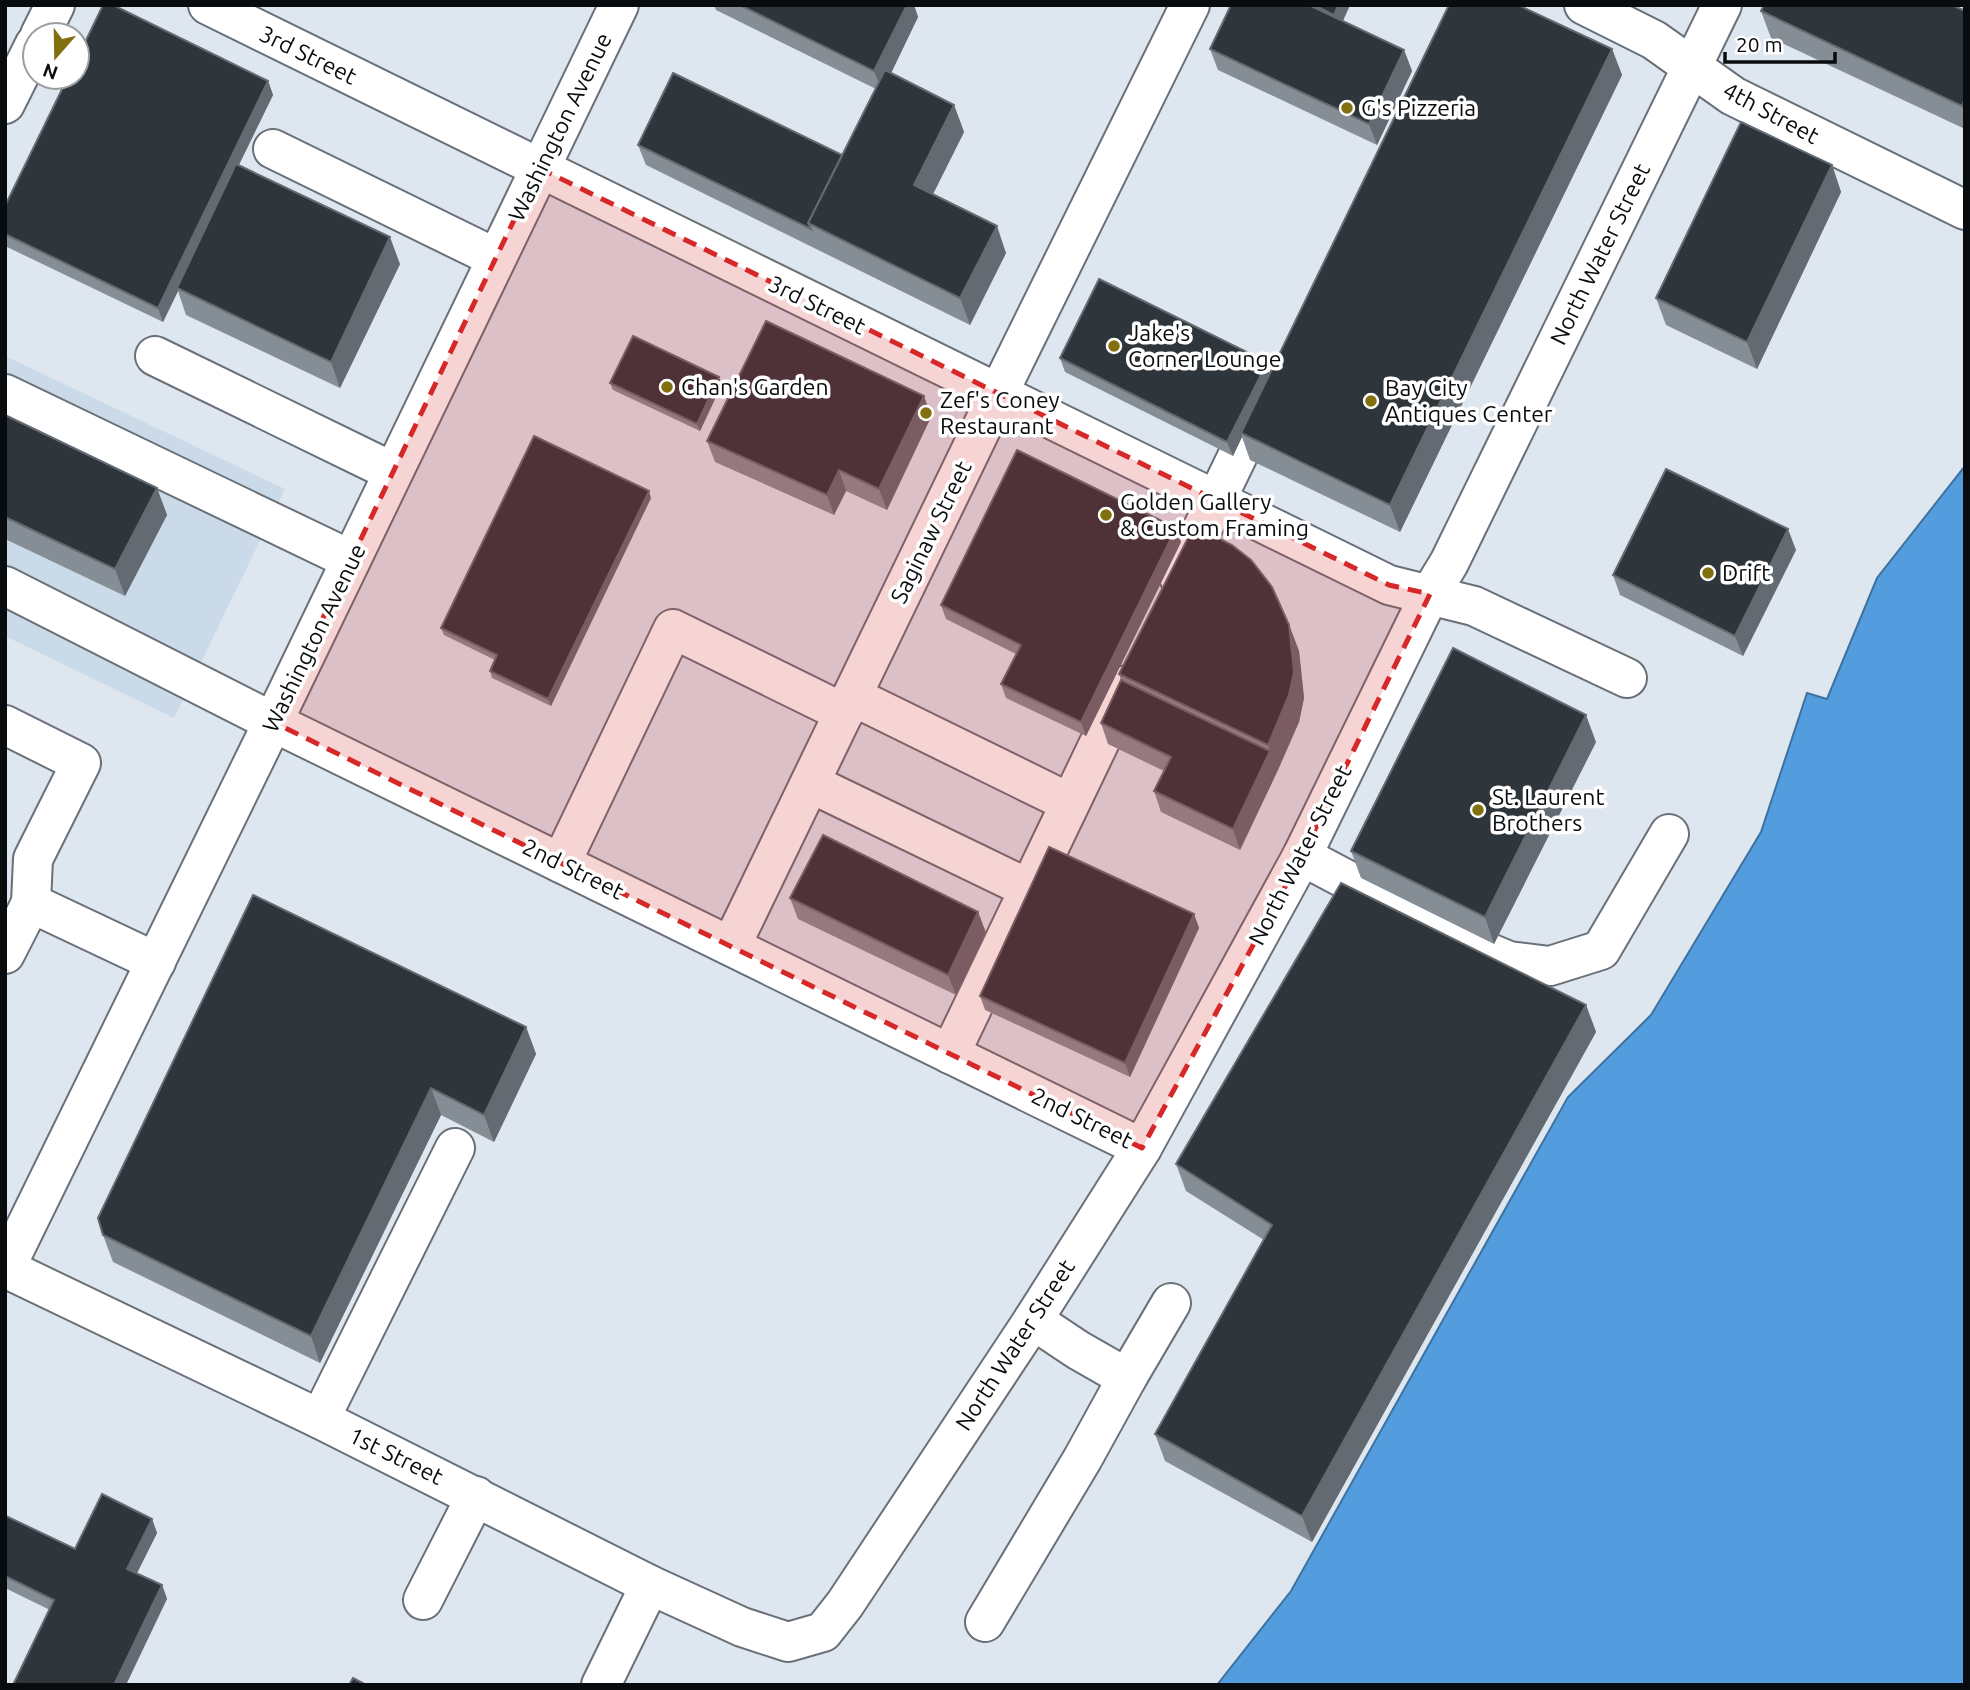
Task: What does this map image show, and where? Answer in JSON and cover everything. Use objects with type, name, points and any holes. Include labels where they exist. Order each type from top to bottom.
[{"type":"street","points":[[47,21],[55,5]]},
{"type":"street","name":"3rd Street","points":[[208,5],[1389,584],[1474,607],[1627,678]]},
{"type":"street","name":"Washington Avenue","points":[[5,1269],[619,5]]},
{"type":"street","name":"Saginaw Street","points":[[731,946],[1190,5]]},
{"type":"street","name":"4th Street","points":[[1584,5],[1654,40],[1733,96],[1965,210]]},
{"type":"street","name":"North Water Street","points":[[788,1642],[823,1632],[845,1604],[1033,1320],[1142,1148],[1302,856],[1430,594],[1449,563],[1722,5]]},
{"type":"street","points":[[5,104],[21,72]]},
{"type":"street","points":[[273,149],[496,258]]},
{"type":"street","points":[[155,356],[393,472]]},
{"type":"street","points":[[1163,609],[1282,363]]},
{"type":"street","points":[[5,394],[351,560]]},
{"type":"street","name":"2nd Street","points":[[5,586],[273,722],[1142,1148]]},
{"type":"street","points":[[561,863],[673,629],[1070,803]]},
{"type":"street","points":[[950,1054],[1140,658]]},
{"type":"street","points":[[5,725],[81,763],[19,853],[31,903],[5,954]]},
{"type":"street","points":[[810,783],[1029,889]]},
{"type":"street","points":[[1302,856],[1466,943],[1509,961],[1550,966],[1601,950],[1669,834]]},
{"type":"street","points":[[31,903],[156,962]]},
{"type":"street","points":[[320,1419],[455,1148]]},
{"type":"street","name":"1st Street","points":[[5,1269],[320,1419],[650,1585],[742,1628],[788,1642]]},
{"type":"street","points":[[985,1622],[1171,1303]]},
{"type":"street","points":[[1033,1320],[1078,1350],[1128,1378]]},
{"type":"street","points":[[423,1600],[476,1496]]},
{"type":"street","points":[[601,1685],[650,1585]]},
{"type":"highlighted area","points":[[539,168],[1389,585],[1430,594],[1302,856],[1142,1148],[273,722]]},
{"type":"shaded area","points":[[5,356],[285,489],[174,718],[5,636]]},
{"type":"water","points":[[1965,466],[1965,1685],[1217,1685],[1291,1591],[1568,1097],[1651,1015],[1761,832],[1807,693],[1827,699],[1877,578]]},
{"type":"building","points":[[103,5],[113,5],[268,81],[158,308],[5,234],[5,206],[61,91],[91,91],[91,30]]},
{"type":"building","points":[[740,5],[907,5],[874,71]]},
{"type":"building","name":"G's Pizzeria","points":[[1231,5],[1309,5],[1404,50],[1369,124],[1210,49]]},
{"type":"building","points":[[1314,5],[1338,5],[1334,15]]},
{"type":"building","points":[[1449,5],[1518,5],[1612,49],[1390,505],[1241,433]]},
{"type":"building","points":[[1764,5],[1952,5],[1965,11],[1965,99],[1962,106],[1761,11]]},
{"type":"building","points":[[885,70],[954,105],[914,185],[997,226],[960,298],[808,223]]},
{"type":"building","points":[[673,73],[842,155],[808,223],[811,229],[638,145]]},
{"type":"building","points":[[1741,122],[1832,165],[1747,342],[1656,298]]},
{"type":"building","points":[[236,164],[390,237],[331,362],[177,288]]},
{"type":"building","points":[[1099,279],[1257,357],[1266,365],[1227,442],[1060,358]]},
{"type":"building","points":[[766,321],[924,396],[879,489],[839,470],[827,495],[707,441]]},
{"type":"building","name":"Chan's Garden","points":[[633,336],[719,377],[697,424],[610,383]]},
{"type":"building","points":[[5,415],[157,488],[115,569],[5,517]]},
{"type":"building","points":[[534,436],[649,491],[548,699],[490,671],[497,655],[441,628]]},
{"type":"building","points":[[1017,450],[1176,528],[1081,722],[1001,684],[1021,645],[941,605]]},
{"type":"building","name":"Drift","points":[[1666,469],[1788,529],[1735,636],[1613,575]]},
{"type":"building","points":[[1194,526],[1232,545],[1251,560],[1272,587],[1289,625],[1294,672],[1289,695],[1268,745],[1119,674]]},
{"type":"building","name":"St. Laurent Brothers","points":[[1453,648],[1586,715],[1485,917],[1351,851]]},
{"type":"building","points":[[1121,680],[1270,751],[1233,829],[1154,791],[1171,757],[1101,723]]},
{"type":"building","points":[[823,835],[978,912],[948,975],[790,898]]},
{"type":"building","points":[[1049,847],[1194,914],[1125,1063],[980,996]]},
{"type":"building","points":[[1341,883],[1586,1005],[1302,1516],[1155,1434],[1272,1225],[1176,1164]]},
{"type":"building","points":[[253,895],[526,1027],[484,1115],[431,1088],[311,1336],[103,1235],[98,1218]]},
{"type":"building","points":[[102,1494],[152,1519],[127,1569],[162,1585],[114,1685],[13,1685],[54,1600],[5,1576],[5,1518],[6,1516],[75,1549]]},
{"type":"building","points":[[353,1678],[366,1685],[349,1685]]},
{"type":"place","name":"G's Pizzeria","points":[[1347,108]]},
{"type":"place","name":"Jake's Corner Lounge","points":[[1114,346]]},
{"type":"place","name":"Chan's Garden","points":[[667,387]]},
{"type":"place","name":"Bay City Antiques Center","points":[[1371,401]]},
{"type":"place","name":"Zef's Coney Restaurant","points":[[926,413]]},
{"type":"place","name":"Golden Gallery & Custom Framing","points":[[1106,515]]},
{"type":"place","name":"Drift","points":[[1708,573]]},
{"type":"place","name":"St. Laurent Brothers","points":[[1478,810]]}]
